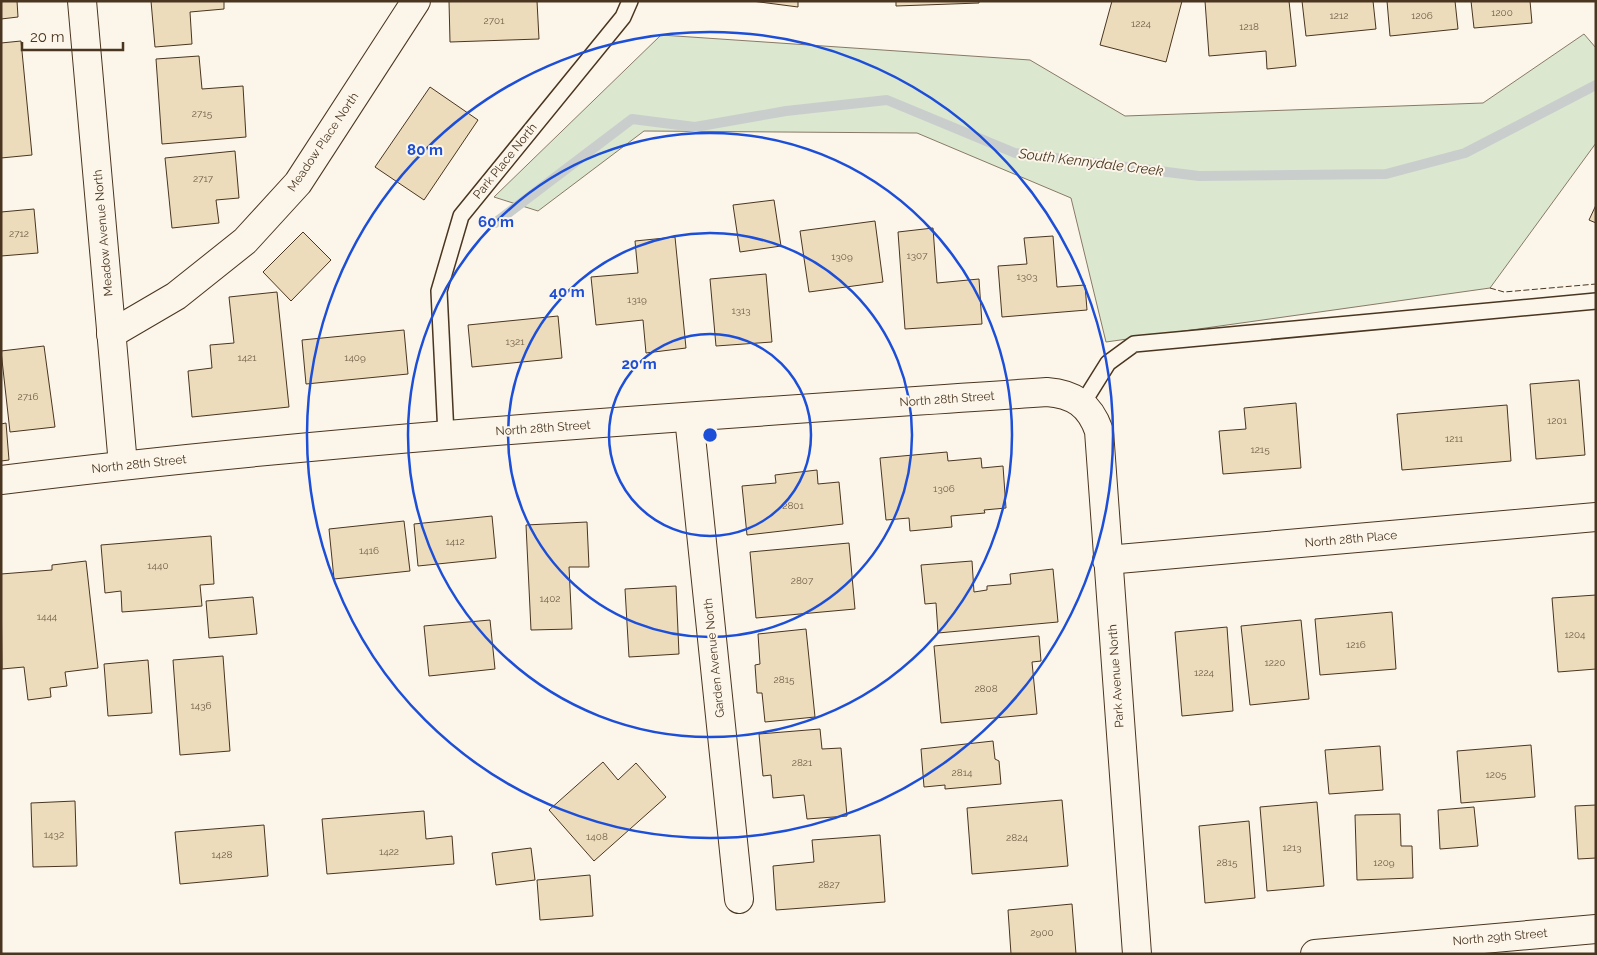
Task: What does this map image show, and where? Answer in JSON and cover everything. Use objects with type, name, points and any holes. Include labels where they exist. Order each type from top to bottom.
[{"type":"street","name":"Meadow Avenue North","points":[[82,1],[123,465]]},
{"type":"street","name":"Meadow Place North","points":[[111,334],[176,296],[245,241],[298,183],[416,1]]},
{"type":"street","name":"North 28th Street","points":[[1,480],[123,465],[446,435],[689,417],[1047,392],[1061,393],[1083,403]]},
{"type":"street","name":"Park Avenue North","points":[[1083,403],[1094,417],[1099,431],[1137,954]]},
{"type":"street","name":"Garden Avenue North","points":[[689,417],[739,899]]},
{"type":"street","name":"North 28th Place","points":[[1107,560],[1596,518]]},
{"type":"street","name":"North 29th Street","points":[[1314,954],[1596,929]]},
{"type":"lane","name":"Park Place North","points":[[446,435],[439,291],[461,216],[623,17],[630,1]]},
{"type":"lane","points":[[1083,403],[1108,363],[1134,344],[1596,301]]},
{"type":"green space","points":[[1584,34],[1596,48],[1596,143],[1490,288],[1106,342],[1071,198],[917,133],[644,131],[538,211],[494,197],[661,35],[1030,60],[1125,116],[1483,103]]},
{"type":"building","points":[[1,1],[17,1],[18,17],[1,19]]},
{"type":"building","points":[[151,1],[224,1],[224,9],[190,12],[192,44],[155,47]]},
{"type":"building","points":[[449,1],[537,1],[539,39],[450,42]]},
{"type":"building","points":[[752,1],[798,1],[798,7]]},
{"type":"building","points":[[896,1],[979,1],[979,3],[896,6]]},
{"type":"building","points":[[1112,1],[1182,1],[1166,62],[1100,45]]},
{"type":"building","points":[[1205,1],[1289,1],[1296,66],[1267,69],[1266,51],[1209,56]]},
{"type":"building","points":[[1302,1],[1373,1],[1376,29],[1306,36]]},
{"type":"building","points":[[1387,1],[1455,1],[1458,29],[1390,36]]},
{"type":"building","points":[[1471,1],[1530,1],[1532,23],[1474,28]]},
{"type":"building","points":[[21,41],[32,155],[1,158],[1,43]]},
{"type":"building","points":[[199,56],[202,89],[243,86],[246,137],[162,144],[156,59]]},
{"type":"building","points":[[430,87],[478,120],[424,200],[375,167]]},
{"type":"building","points":[[235,151],[239,198],[216,200],[219,223],[172,228],[165,158]]},
{"type":"building","points":[[774,200],[781,246],[740,252],[733,205]]},
{"type":"building","points":[[1596,205],[1596,223],[1589,220]]},
{"type":"building","points":[[34,209],[38,253],[1,256],[1,212]]},
{"type":"building","points":[[875,221],[883,282],[809,292],[800,231]]},
{"type":"building","points":[[933,228],[937,283],[979,279],[982,324],[905,329],[898,232]]},
{"type":"building","points":[[303,232],[331,260],[291,301],[263,272]]},
{"type":"building","points":[[1053,236],[1057,287],[1085,285],[1087,310],[1002,317],[998,266],[1027,264],[1024,238]]},
{"type":"building","points":[[675,237],[686,348],[646,353],[643,320],[596,325],[591,277],[638,273],[635,241]]},
{"type":"building","points":[[766,274],[772,342],[716,346],[710,279]]},
{"type":"building","points":[[277,292],[289,407],[192,417],[188,371],[212,368],[210,345],[234,343],[229,297]]},
{"type":"building","points":[[558,316],[562,358],[472,367],[468,325]]},
{"type":"building","points":[[404,330],[408,374],[306,384],[302,340]]},
{"type":"building","points":[[44,346],[55,427],[10,432],[1,351]]},
{"type":"building","points":[[1579,380],[1585,455],[1536,459],[1530,384]]},
{"type":"building","points":[[1296,403],[1301,468],[1223,474],[1219,431],[1246,429],[1244,408]]},
{"type":"building","points":[[1507,405],[1511,461],[1402,470],[1397,414]]},
{"type":"building","points":[[6,423],[9,460],[1,461],[1,424]]},
{"type":"building","points":[[947,452],[948,461],[981,458],[982,468],[1003,466],[1006,508],[984,510],[985,513],[951,516],[952,527],[910,531],[909,518],[886,520],[880,458]]},
{"type":"building","points":[[817,470],[818,484],[839,482],[843,524],[747,535],[742,486],[776,483],[775,475]]},
{"type":"building","points":[[492,516],[496,558],[418,566],[414,524]]},
{"type":"building","points":[[404,521],[410,571],[334,579],[329,529]]},
{"type":"building","points":[[587,522],[589,567],[569,567],[572,629],[531,630],[526,525]]},
{"type":"building","points":[[211,536],[214,584],[200,585],[202,606],[122,612],[121,591],[105,593],[101,545]]},
{"type":"building","points":[[849,543],[855,609],[756,618],[750,552]]},
{"type":"building","points":[[86,561],[98,668],[65,672],[67,686],[50,688],[51,697],[28,700],[24,667],[2,669],[1,574],[52,570],[52,565]]},
{"type":"building","points":[[972,561],[974,592],[987,590],[987,586],[1011,584],[1010,574],[1053,569],[1058,622],[938,633],[936,603],[925,604],[921,565]]},
{"type":"building","points":[[676,586],[679,654],[629,657],[625,589]]},
{"type":"building","points":[[1596,595],[1596,669],[1558,672],[1552,598]]},
{"type":"building","points":[[253,597],[257,634],[209,638],[206,601]]},
{"type":"building","points":[[1392,612],[1396,669],[1320,675],[1315,619]]},
{"type":"building","points":[[490,620],[495,669],[429,676],[424,626]]},
{"type":"building","points":[[1301,620],[1309,699],[1250,705],[1241,626]]},
{"type":"building","points":[[1227,627],[1233,711],[1182,716],[1175,632]]},
{"type":"building","points":[[806,629],[815,717],[765,722],[762,693],[757,693],[755,665],[760,664],[758,634]]},
{"type":"building","points":[[1039,636],[1041,661],[1032,662],[1037,714],[941,723],[934,646]]},
{"type":"building","points":[[223,656],[230,751],[180,755],[173,660]]},
{"type":"building","points":[[148,660],[152,713],[108,716],[104,664]]},
{"type":"building","points":[[820,729],[822,749],[841,748],[847,816],[807,819],[804,795],[773,798],[771,775],[763,776],[759,734]]},
{"type":"building","points":[[993,741],[995,759],[999,761],[1001,784],[945,789],[945,785],[924,787],[921,749]]},
{"type":"building","points":[[1531,745],[1535,797],[1461,803],[1457,751]]},
{"type":"building","points":[[1380,746],[1383,790],[1329,794],[1325,750]]},
{"type":"building","points":[[603,762],[618,780],[636,763],[666,797],[594,861],[549,810]]},
{"type":"building","points":[[1062,800],[1068,866],[972,874],[967,808]]},
{"type":"building","points":[[75,801],[77,866],[33,867],[31,803]]},
{"type":"building","points":[[1317,802],[1324,886],[1267,891],[1260,807]]},
{"type":"building","points":[[1596,805],[1596,858],[1578,859],[1575,806]]},
{"type":"building","points":[[1474,807],[1478,846],[1440,849],[1438,810]]},
{"type":"building","points":[[424,811],[426,839],[452,836],[454,864],[327,874],[322,819]]},
{"type":"building","points":[[1400,814],[1401,846],[1412,846],[1413,878],[1357,880],[1355,815]]},
{"type":"building","points":[[1249,821],[1255,898],[1205,903],[1199,826]]},
{"type":"building","points":[[264,825],[268,876],[180,884],[175,832]]},
{"type":"building","points":[[880,835],[885,902],[776,910],[773,866],[814,862],[812,840]]},
{"type":"building","points":[[531,848],[535,880],[496,885],[492,853]]},
{"type":"building","points":[[590,875],[593,916],[540,920],[537,880]]},
{"type":"building","points":[[1072,904],[1076,954],[1011,954],[1008,910]]},
{"type":"waterway","name":"South Kennydale Creek","points":[[495,223],[632,119],[695,127],[786,111],[887,100],[1015,153],[1199,176],[1386,174],[1465,153],[1596,85]]},
{"type":"fence","points":[[1490,288],[1504,292],[1596,284]]}]
